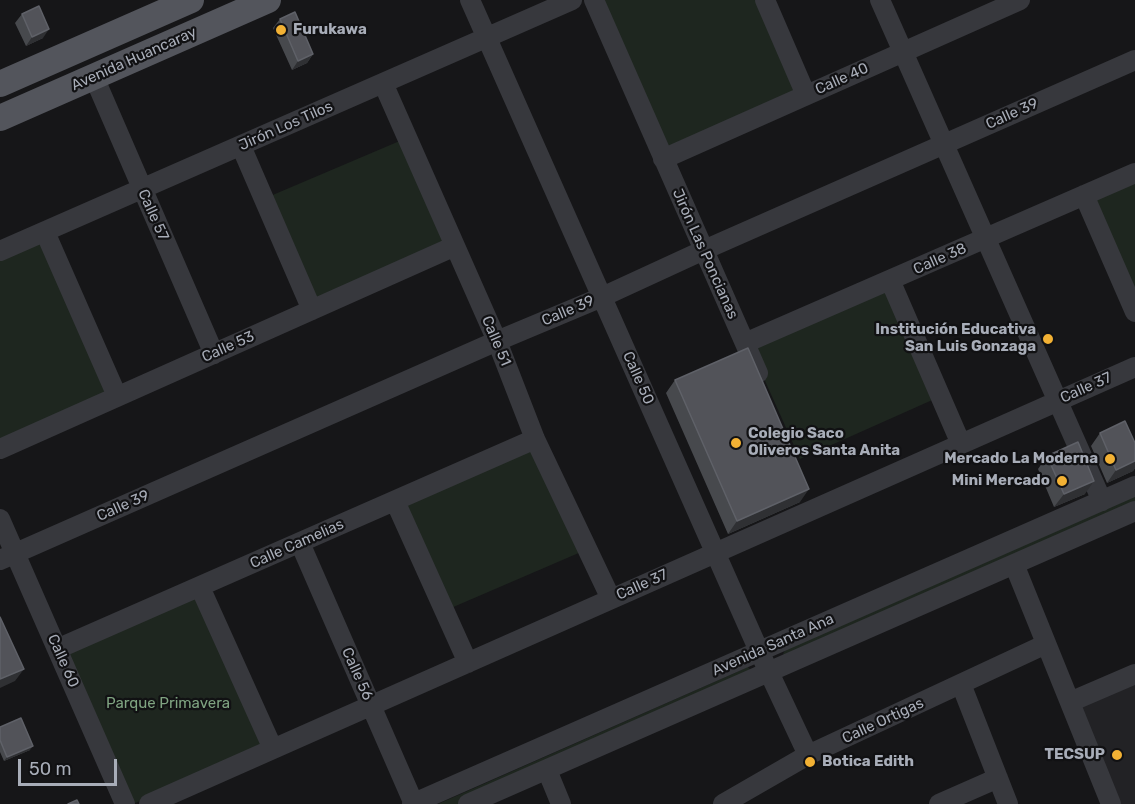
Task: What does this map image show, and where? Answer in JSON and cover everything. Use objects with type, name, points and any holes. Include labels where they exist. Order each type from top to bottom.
[{"type":"main road","name":"Avenida Huancaray","points":[[0,84],[191,0]]},
{"type":"main road","name":"Avenida Huancaray","points":[[0,118],[268,0]]},
{"type":"street","points":[[195,0],[207,27]]},
{"type":"street","name":"Calle 50","points":[[470,0],[759,651],[808,755]]},
{"type":"street","name":"Jirón Los Tilos","points":[[0,251],[572,0]]},
{"type":"street","name":"Jirón Las Poncianas","points":[[594,0],[765,389]]},
{"type":"street","points":[[765,0],[806,95]]},
{"type":"street","points":[[880,0],[1102,501]]},
{"type":"street","name":"Calle 40","points":[[663,159],[1007,3]]},
{"type":"street","name":"Calle 39","points":[[8,557],[1135,60]]},
{"type":"street","name":"Calle 57","points":[[94,77],[214,354]]},
{"type":"street","name":"Calle 51","points":[[383,83],[497,341],[536,439],[611,599]]},
{"type":"street","points":[[241,146],[312,310]]},
{"type":"street","name":"Calle 38","points":[[745,344],[1135,173]]},
{"type":"street","points":[[1084,195],[1135,312]]},
{"type":"street","points":[[45,232],[117,396]]},
{"type":"street","name":"Calle 53","points":[[0,449],[455,246]]},
{"type":"street","points":[[890,280],[961,444]]},
{"type":"street","name":"Calle 37","points":[[149,804],[1135,367]]},
{"type":"street","name":"Calle Camelias","points":[[57,649],[536,439]]},
{"type":"street","name":"Avenida Santa Ana","points":[[413,804],[1135,486]]},
{"type":"street","points":[[808,488],[817,508]]},
{"type":"street","points":[[395,501],[468,663]]},
{"type":"street","name":"Avenida Santa Ana","points":[[468,804],[1135,511]]},
{"type":"street","name":"Calle 60","points":[[0,519],[8,557],[57,649],[125,804]]},
{"type":"street","name":"Calle 56","points":[[300,543],[413,804]]},
{"type":"street","points":[[1014,564],[1111,804]]},
{"type":"street","points":[[200,587],[273,749]]},
{"type":"street","name":"Calle Ortigas","points":[[723,804],[808,755],[1046,644]]},
{"type":"street","points":[[1070,702],[1135,674]]},
{"type":"street","points":[[961,684],[1008,804]]},
{"type":"street","points":[[547,770],[561,804]]},
{"type":"street","points":[[939,804],[998,778]]},
{"type":"shaded area","name":"TECSUP","points":[[1135,683],[1135,804],[1119,804],[1080,706]]},
{"type":"green space","points":[[603,0],[757,0],[796,90],[667,148]]},
{"type":"green space","points":[[402,140],[449,243],[315,303],[268,197]]},
{"type":"green space","points":[[1135,181],[1135,295],[1093,199]]},
{"type":"green space","points":[[41,241],[108,393],[0,442],[0,259]]},
{"type":"green space","points":[[891,286],[939,397],[800,459],[749,345]]},
{"type":"green space","points":[[535,446],[581,552],[451,608],[403,503]]},
{"type":"green space","points":[[1135,496],[1135,506],[785,657],[783,654],[785,650]]},
{"type":"green space","name":"Parque Primavera","points":[[198,596],[266,748],[133,804],[68,654]]},
{"type":"green space","points":[[748,667],[753,673],[461,804],[438,804]]},
{"type":"building","points":[[39,6],[49,29],[32,37],[22,14]]},
{"type":"building","points":[[295,12],[313,54],[298,61],[280,19]]},
{"type":"building","points":[[748,348],[809,489],[737,521],[675,380]]},
{"type":"building","points":[[1125,421],[1135,443],[1135,461],[1116,470],[1100,433]]},
{"type":"building","points":[[1078,442],[1094,481],[1064,494],[1047,456]]},
{"type":"building","points":[[0,617],[24,669],[0,679]]},
{"type":"building","points":[[21,718],[33,746],[7,757],[0,740],[0,727]]},
{"type":"place","name":"Furukawa","points":[[281,30]]},
{"type":"place","name":"Institución Educativa San Luis Gonzaga","points":[[1048,339]]},
{"type":"place","name":"Colegio Saco Oliveros Santa Anita","points":[[736,443]]},
{"type":"place","name":"Mercado La Moderna","points":[[1110,459]]},
{"type":"place","name":"Mini Mercado","points":[[1062,481]]},
{"type":"place","name":"TECSUP","points":[[1117,755]]},
{"type":"place","name":"Botica Edith","points":[[810,762]]}]
